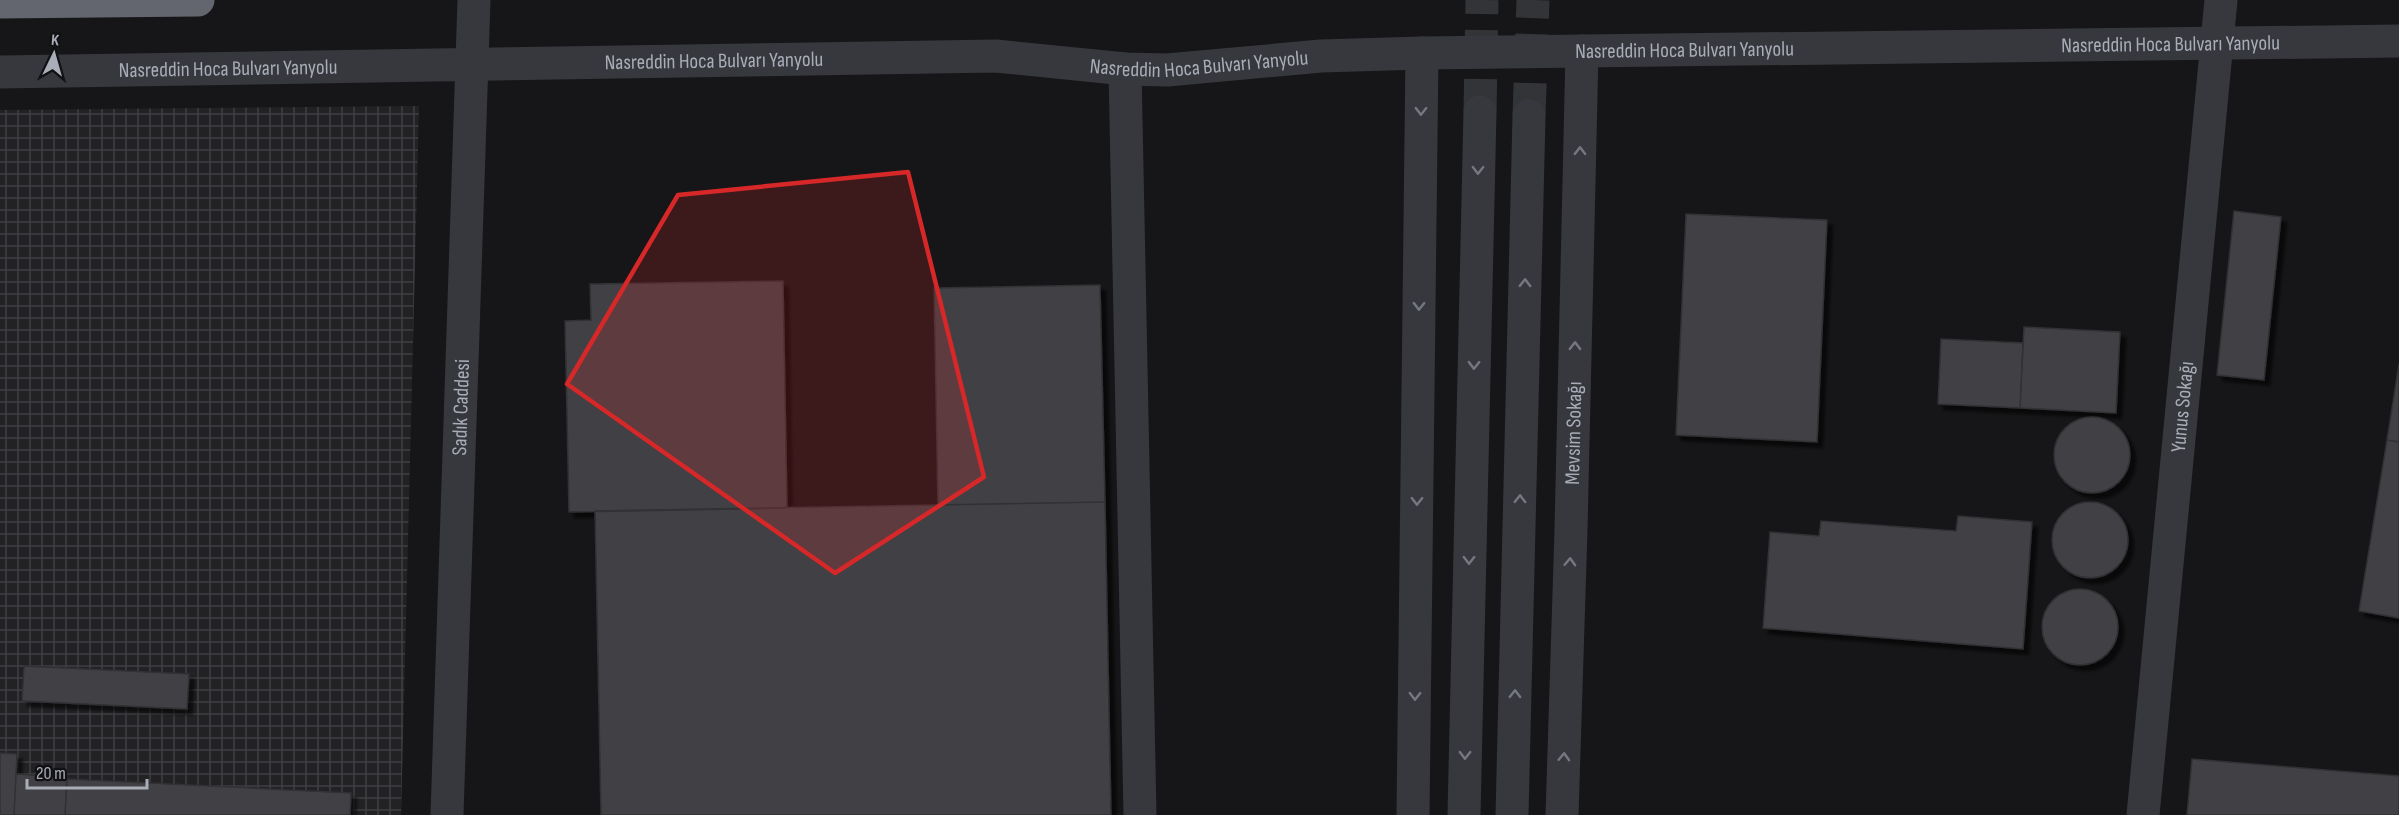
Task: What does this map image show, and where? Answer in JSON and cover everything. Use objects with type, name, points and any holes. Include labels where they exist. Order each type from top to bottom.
[{"type":"highway","points":[[0,2],[198,0]]},
{"type":"street","name":"Sadık Caddesi","points":[[447,815],[474,0]]},
{"type":"street","name":"Yunus Sokağı","points":[[2143,815],[2221,0]]},
{"type":"street","name":"Nasreddin Hoca Bulvarı Yanyolu","points":[[0,72],[996,56],[1125,69],[1167,70],[1321,56],[1422,53],[2399,41]]},
{"type":"street","name":"Mevsim Sokağı","points":[[1562,815],[1571,542],[1582,51]]},
{"type":"street","points":[[1413,815],[1422,53]]},
{"type":"street","points":[[1125,69],[1140,815]]},
{"type":"street","points":[[1464,815],[1480,112]]},
{"type":"street","points":[[1512,815],[1529,116]]},
{"type":"highlighted area","points":[[908,172],[984,477],[835,573],[567,384],[678,195]]},
{"type":"shaded area","points":[[419,106],[401,815],[0,815],[0,110]]},
{"type":"building","points":[[2234,211],[2281,217],[2264,380],[2217,375]]},
{"type":"building","points":[[1686,214],[1827,220],[1817,442],[1676,435]]},
{"type":"building","points":[[783,281],[787,508],[569,512],[565,321],[591,320],[590,284]]},
{"type":"building","points":[[1100,285],[1105,502],[938,505],[934,288]]},
{"type":"building","points":[[2024,327],[2120,332],[2116,413],[2020,408]]},
{"type":"building","points":[[1941,339],[2023,343],[2020,408],[1938,404]]},
{"type":"building","points":[[2399,364],[2399,442],[2387,440]]},
{"type":"building","points":[[2092,417],[2107,420],[2119,428],[2127,440],[2130,455],[2127,470],[2119,482],[2107,490],[2092,493],[2077,490],[2065,482],[2057,470],[2054,455],[2057,440],[2065,428],[2077,420]]},
{"type":"building","points":[[2387,440],[2399,442],[2399,618],[2359,611]]},
{"type":"building","points":[[1105,502],[1111,815],[601,815],[595,511]]},
{"type":"building","points":[[2090,502],[2105,505],[2117,513],[2125,525],[2128,540],[2125,555],[2117,567],[2105,575],[2090,578],[2075,575],[2063,567],[2055,555],[2052,540],[2055,525],[2063,513],[2075,505]]},
{"type":"building","points":[[1958,516],[2032,522],[2023,649],[1763,628],[1770,532],[1819,536],[1821,521],[1956,531]]},
{"type":"building","points":[[2080,589],[2095,592],[2107,600],[2115,612],[2118,627],[2115,642],[2107,654],[2095,662],[2080,665],[2065,662],[2053,654],[2045,642],[2042,627],[2045,612],[2053,600],[2065,592]]},
{"type":"building","points":[[24,666],[189,674],[187,709],[22,701]]},
{"type":"building","points":[[0,753],[17,754],[14,815],[0,815]]},
{"type":"building","points":[[2192,759],[2399,776],[2399,815],[2187,815]]},
{"type":"building","points":[[16,774],[67,777],[65,815],[14,815]]},
{"type":"building","points":[[67,779],[351,793],[350,815],[65,815]]},
{"type":"tunnel","points":[[1480,112],[1482,0]]},
{"type":"tunnel","points":[[1529,116],[1533,0]]}]
